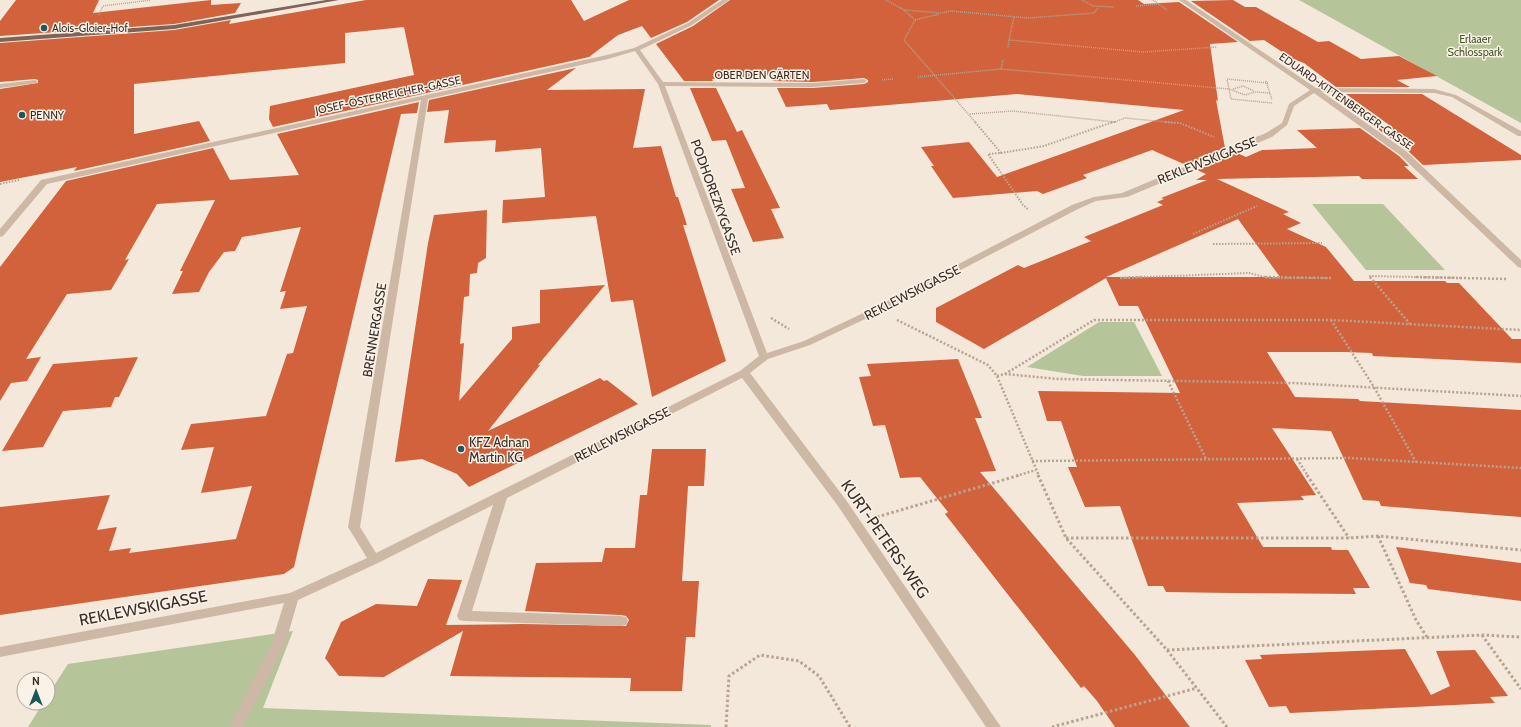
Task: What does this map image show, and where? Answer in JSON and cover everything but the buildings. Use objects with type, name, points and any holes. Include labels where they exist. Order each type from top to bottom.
[{"type":"main road","points":[[0,40],[174,27],[336,0]]},
{"type":"street","name":"JOSEF-ÖSTERREICHER-GASSE","points":[[0,234],[44,182],[425,99],[636,50],[690,24],[726,0]]},
{"type":"street","name":"EDUARD-KITTENBERGER-GASSE","points":[[1182,0],[1403,153],[1521,266]]},
{"type":"street","name":"PODHOREZKYGASSE","points":[[636,50],[661,84],[764,357]]},
{"type":"street","name":"OBER DEN GÄRTEN","points":[[661,84],[813,85],[864,81]]},
{"type":"street","points":[[0,86],[35,82]]},
{"type":"street","points":[[1291,105],[1311,88],[1434,91],[1454,96],[1521,134]]},
{"type":"street","name":"BRENNERGASSE","points":[[374,560],[354,527],[425,99]]},
{"type":"street","name":"REKLEWSKIGASSE","points":[[0,652],[292,597],[374,560],[744,373],[764,357],[807,343],[877,310],[1075,207],[1094,199],[1124,194],[1269,135],[1285,124],[1291,105]]},
{"type":"street","name":"KURT-PETERS-WEG","points":[[744,373],[769,404],[856,524],[994,727]]},
{"type":"street","points":[[502,495],[464,616],[621,621]]},
{"type":"street","points":[[236,727],[278,645],[292,597]]},
{"type":"path","points":[[97,20],[103,6],[151,0]]},
{"type":"path","points":[[886,0],[904,10],[915,20]]},
{"type":"path","points":[[1082,0],[1089,6],[1098,8],[1114,7]]},
{"type":"path","points":[[1153,0],[1171,12]]},
{"type":"path","points":[[1136,6],[1159,4]]},
{"type":"path","points":[[1001,153],[937,76],[904,40],[915,20],[951,12],[1028,18],[1094,13],[1098,8]]},
{"type":"path","points":[[904,10],[941,13]]},
{"type":"path","points":[[1008,47],[1014,16]]},
{"type":"path","points":[[1009,40],[1143,52],[1220,47],[1214,42]]},
{"type":"path","points":[[1001,69],[1003,60]]},
{"type":"path","points":[[918,77],[1001,69],[1229,89],[1245,95],[1255,92],[1270,93]]},
{"type":"path","points":[[1262,78],[1268,83],[1273,103],[1270,109]]},
{"type":"path","points":[[1291,105],[1231,99],[1226,79],[1311,88]]},
{"type":"path","points":[[1232,90],[1242,86],[1255,92]]},
{"type":"path","points":[[969,114],[1013,111],[1115,122]]},
{"type":"path","points":[[1048,222],[1023,205],[988,154],[1027,151],[1044,147],[1125,118],[1180,123],[1238,147]]},
{"type":"path","points":[[1193,234],[1257,206]]},
{"type":"path","points":[[1213,244],[1322,243]]},
{"type":"path","points":[[1120,278],[1249,273],[1269,278],[1331,278]]},
{"type":"path","points":[[1410,324],[1369,276],[1513,279]]},
{"type":"path","points":[[877,310],[988,365],[997,376],[1066,538],[1167,650],[1227,727]]},
{"type":"path","points":[[747,313],[765,313],[807,343]]},
{"type":"path","points":[[997,376],[1005,374],[1094,320],[1331,320],[1521,330]]},
{"type":"path","points":[[1331,320],[1374,387],[1416,462]]},
{"type":"path","points":[[1005,374],[1058,379],[1294,383],[1521,396]]},
{"type":"path","points":[[1168,381],[1206,459]]},
{"type":"path","points":[[1297,458],[1350,538]]},
{"type":"path","points":[[1032,461],[1349,458],[1521,468]]},
{"type":"path","points":[[856,524],[1036,470]]},
{"type":"path","points":[[1378,536],[1416,620],[1427,637]]},
{"type":"path","points":[[1066,538],[1350,538],[1378,536],[1521,550]]},
{"type":"path","points":[[1167,650],[1427,637],[1482,635],[1521,637]]},
{"type":"path","points":[[1482,635],[1521,689]]},
{"type":"path","points":[[726,727],[729,676],[760,654],[799,660],[819,676],[850,727]]},
{"type":"path","points":[[1052,727],[1197,688]]},
{"type":"green space","name":"Erlaaer Schlosspark","points":[[1299,0],[1521,0],[1521,123]]},
{"type":"green space","points":[[1312,204],[1383,204],[1445,270],[1366,270]]},
{"type":"green space","points":[[1099,322],[1134,322],[1162,376],[1083,376],[1027,367]]},
{"type":"green space","points":[[293,631],[263,708],[711,725],[711,727],[28,727],[38,711],[56,711],[56,683],[68,664]]},
{"type":"place","name":"Alois-Gloier-Hof","points":[[44,28]]},
{"type":"place","name":"PENNY","points":[[22,115]]},
{"type":"place","name":"KFZ Adnan Martin KG","points":[[461,449]]}]
